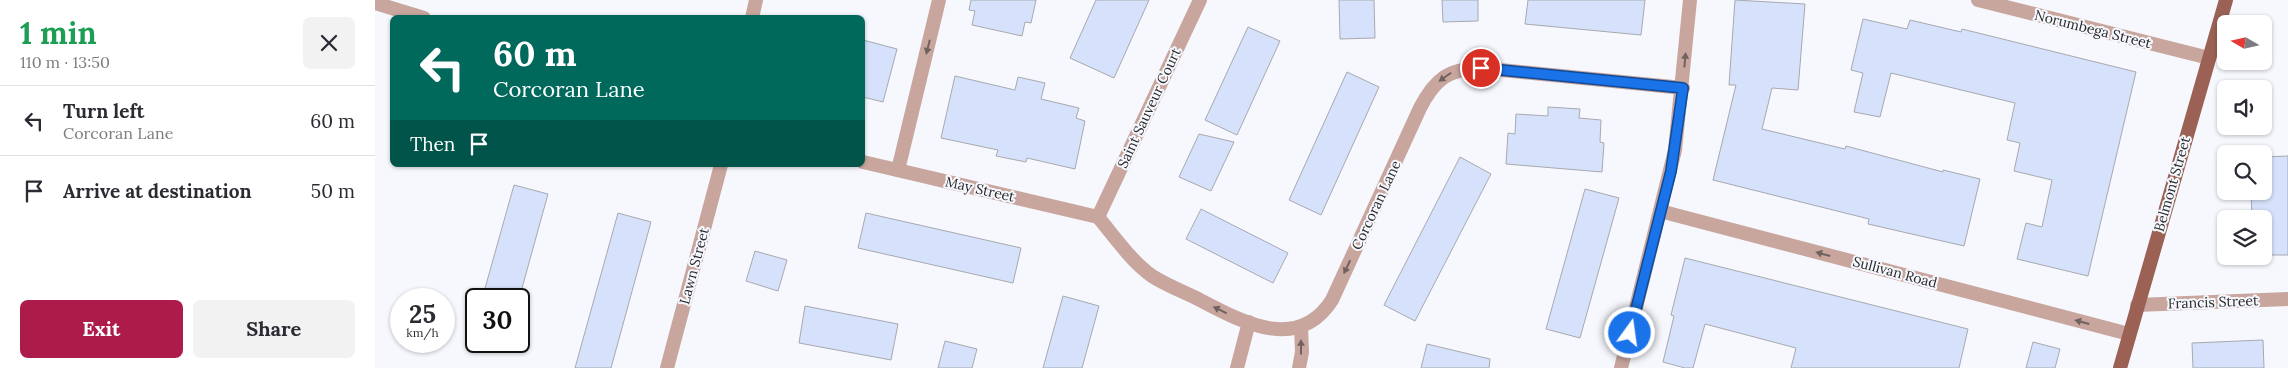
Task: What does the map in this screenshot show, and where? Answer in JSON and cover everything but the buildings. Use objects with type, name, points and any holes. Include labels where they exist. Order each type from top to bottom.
[{"type":"main road","name":"Belmont Street","points":[[2120,368],[2226,0]]},
{"type":"street","points":[[753,15],[756,0]]},
{"type":"street","points":[[898,170],[939,0]]},
{"type":"street","name":"Saint Sauveur Court","points":[[1098,217],[1200,0]]},
{"type":"street","points":[[1621,368],[1675,150],[1683,88],[1690,0]]},
{"type":"street","name":"Norumbega Street","points":[[1978,0],[2209,58]]},
{"type":"street","points":[[380,3],[415,15]]},
{"type":"street","name":"Corcoran Lane","points":[[1098,217],[1135,261],[1153,276],[1221,311],[1249,322],[1278,329],[1301,327],[1321,315],[1336,292],[1420,108],[1433,87],[1446,75],[1463,69],[1481,68],[1683,88]]},
{"type":"street","name":"May Street","points":[[865,162],[1098,217]]},
{"type":"street","name":"Lawn Street","points":[[667,368],[720,167]]},
{"type":"street","name":"Sullivan Road","points":[[1660,211],[2129,334]]},
{"type":"street","name":"Francis Street","points":[[2137,305],[2288,298]]},
{"type":"street","points":[[1237,368],[1249,322]]},
{"type":"street","points":[[1299,368],[1302,352],[1301,327]]},
{"type":"route","points":[[1481,68],[1683,88],[1671,171],[1630,333]]}]
